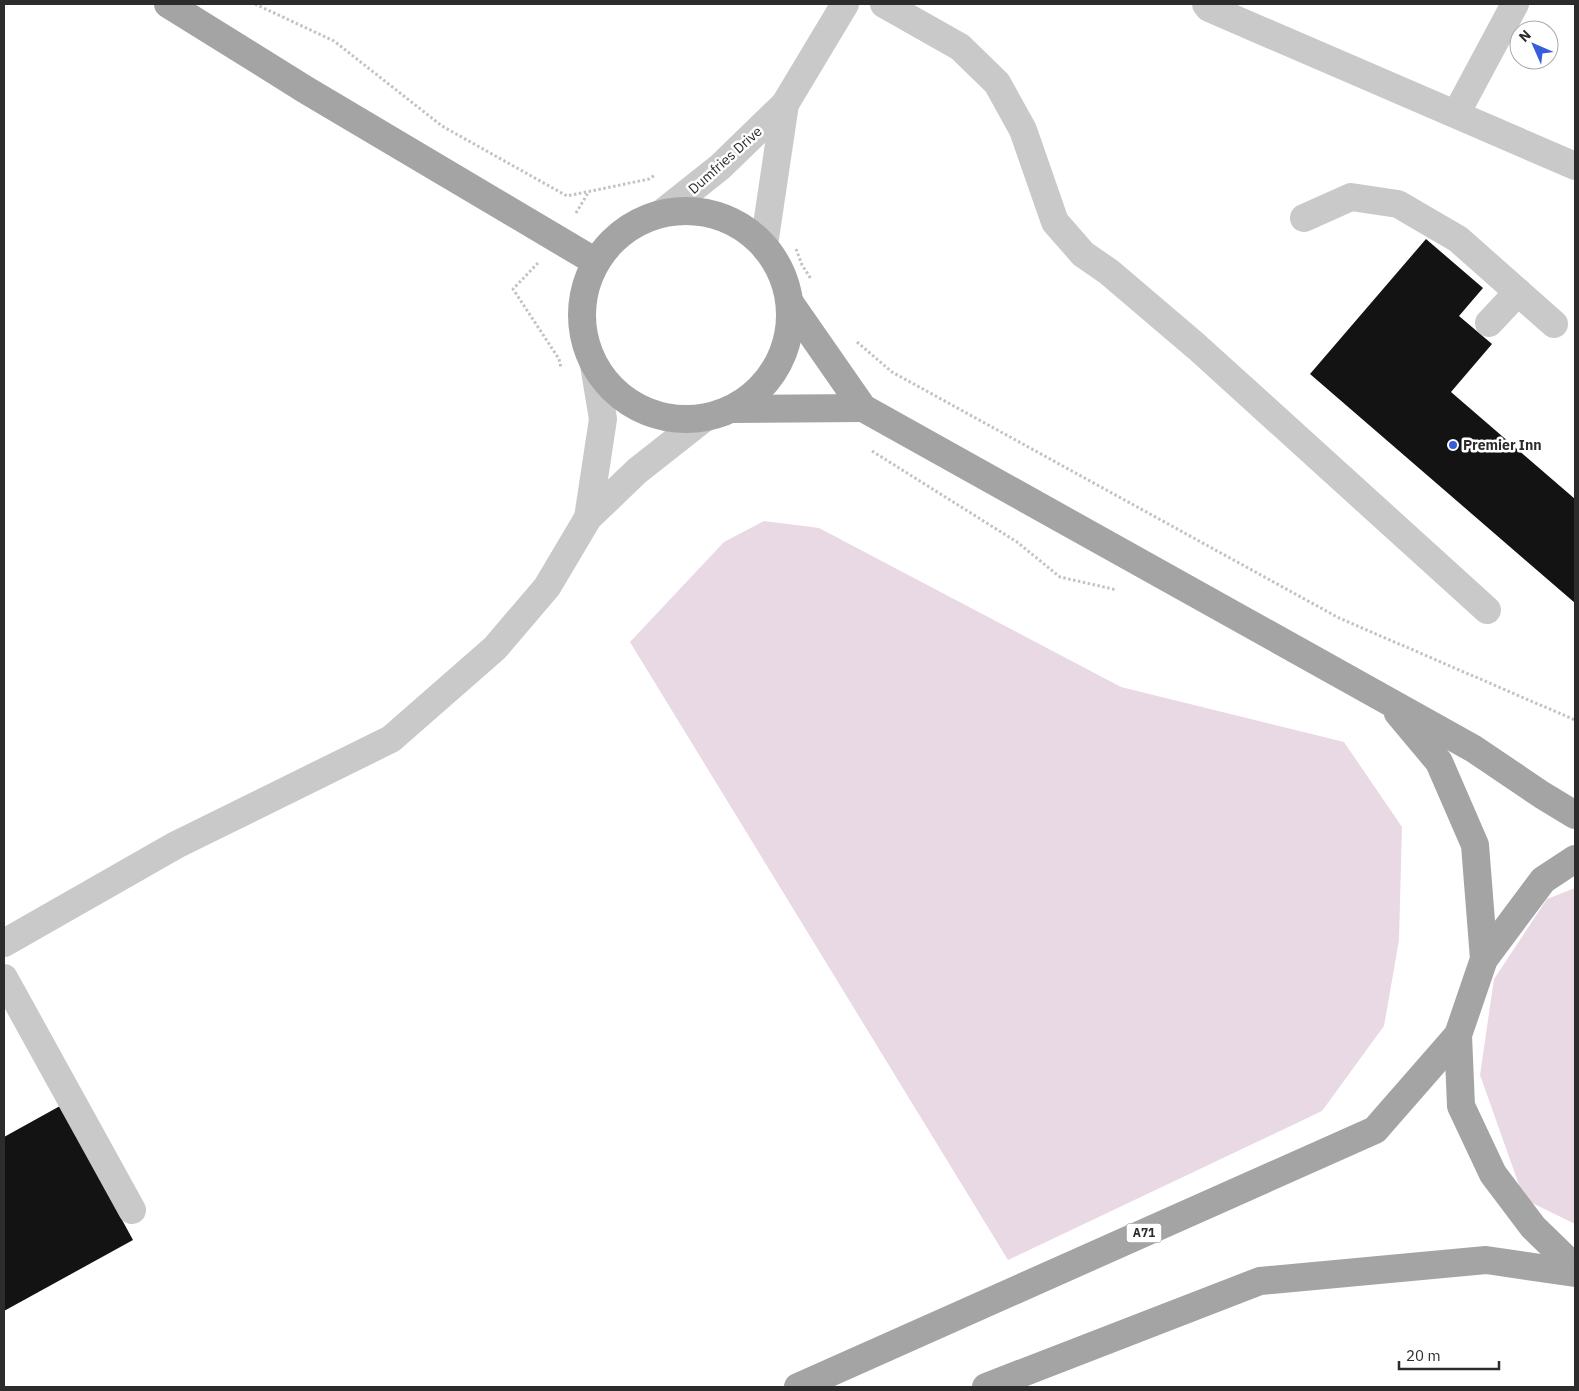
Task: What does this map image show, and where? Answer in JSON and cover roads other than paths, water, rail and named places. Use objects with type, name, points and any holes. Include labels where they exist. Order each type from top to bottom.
[{"type":"main road","points":[[168,4],[306,90],[596,262]]},
{"type":"main road","points":[[690,210],[717,215],[743,227],[764,245],[782,272],[790,303],[789,335],[778,365],[759,391],[732,409],[703,419],[672,419],[642,410],[616,394],[594,365],[583,332],[583,295],[596,262],[614,240],[636,224],[662,213],[690,210]]},
{"type":"main road","points":[[790,303],[863,408],[1474,749],[1575,815]]},
{"type":"main road","points":[[732,409],[863,408]]},
{"type":"main road","points":[[1388,700],[1439,762],[1475,845],[1484,959]]},
{"type":"main road","name":"A71","points":[[1575,859],[1543,880],[1484,959],[1458,1035],[1461,1106],[1493,1174],[1533,1228],[1575,1268]]},
{"type":"main road","name":"A71","points":[[798,1387],[1375,1130],[1458,1035]]},
{"type":"main road","points":[[986,1387],[1260,1281],[1486,1260],[1575,1273]]},
{"type":"street","name":"Dumfries Drive","points":[[662,213],[720,168],[785,104],[845,4]]},
{"type":"street","points":[[884,4],[960,47],[997,82],[1023,130],[1055,222],[1083,254],[1109,272],[1197,347],[1487,610]]},
{"type":"street","points":[[1206,4],[1209,8],[1575,166]]},
{"type":"street","points":[[1456,114],[1515,4]]},
{"type":"street","name":"Dumfries Drive","points":[[764,245],[785,104]]},
{"type":"street","points":[[1304,218],[1351,197],[1398,204],[1458,239],[1554,324]]},
{"type":"street","points":[[1489,323],[1518,292]]},
{"type":"street","points":[[588,518],[603,419],[594,365]]},
{"type":"street","points":[[4,943],[176,845],[391,739],[495,648],[547,587],[588,518],[637,470],[703,419]]},
{"type":"street","points":[[4,978],[132,1210]]},
{"type":"place","name":"Premier Inn","points":[[1453,445]]}]
